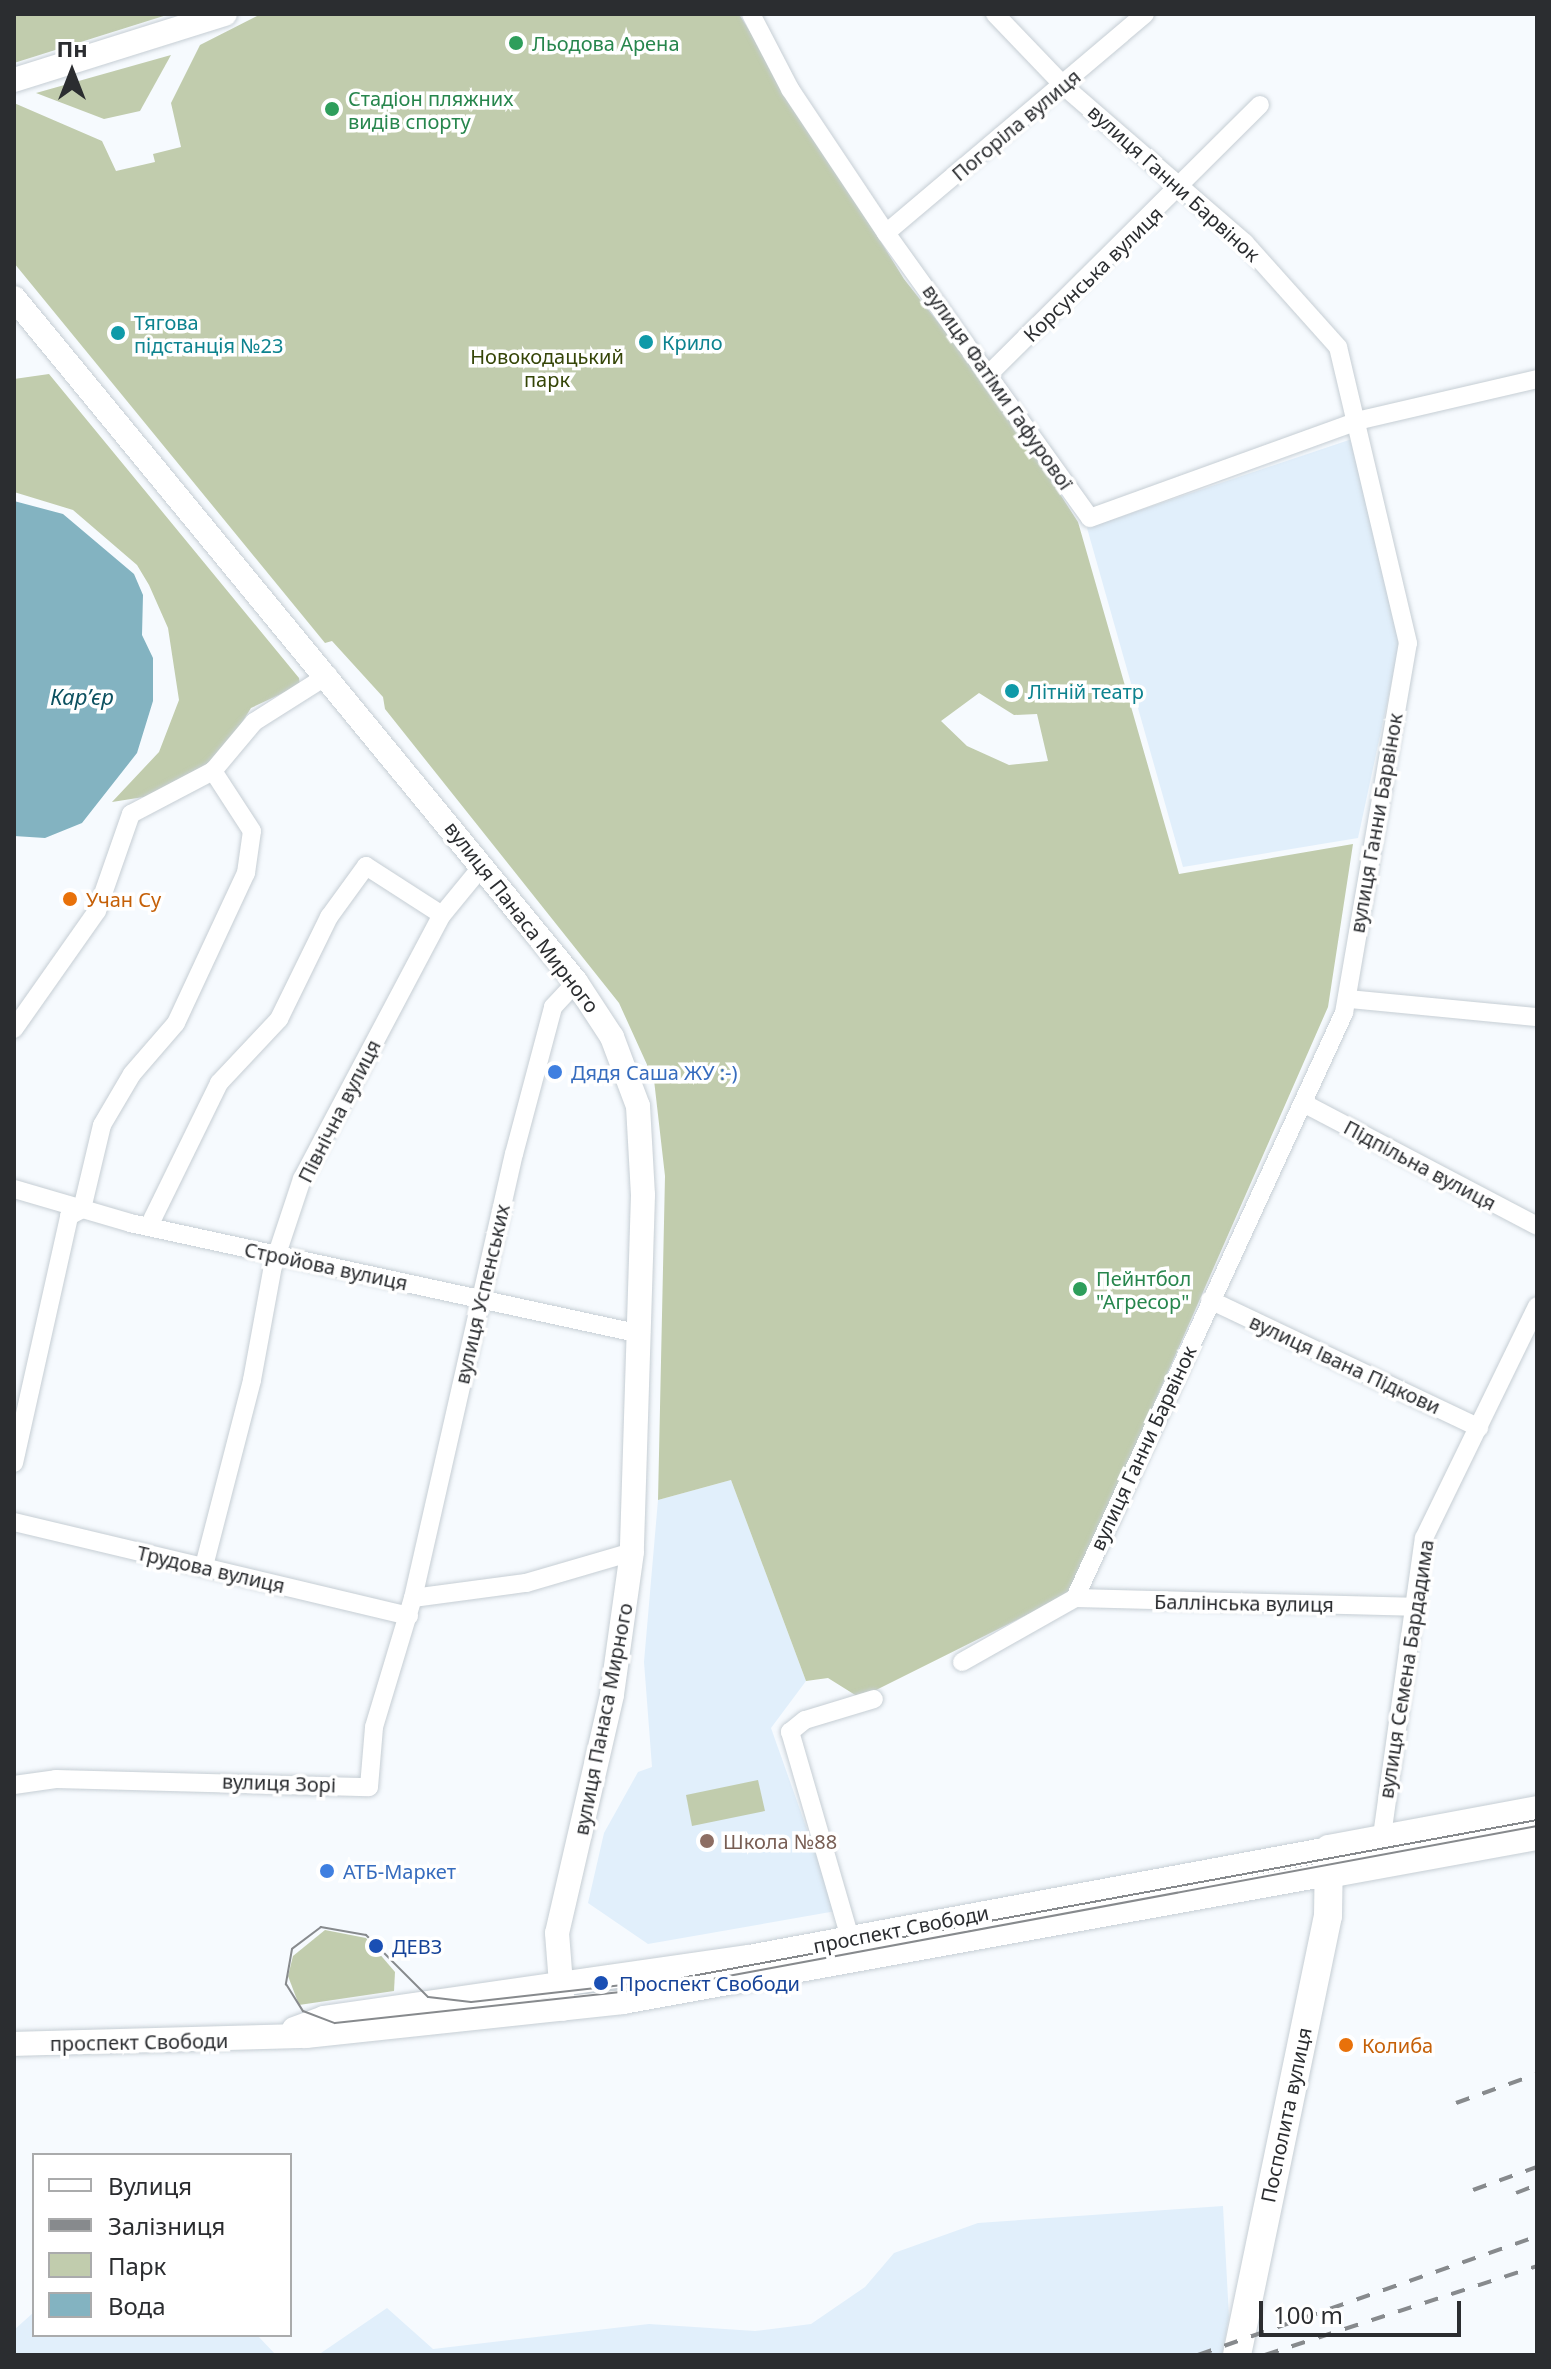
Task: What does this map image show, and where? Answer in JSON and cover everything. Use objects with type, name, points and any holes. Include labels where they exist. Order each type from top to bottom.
[{"type":"highway","name":"проспект Свободи","points":[[1329,1862],[1381,1852],[1537,1810]]},
{"type":"highway","name":"проспект Свободи","points":[[1381,1852],[1537,1836]]},
{"type":"highway","name":"Посполита вулиця","points":[[1237,2355],[1328,1916],[1329,1862]]},
{"type":"main road","points":[[14,80],[225,14]]},
{"type":"main road","name":"вулиця Панаса Мирного","points":[[14,298],[328,675],[576,982],[612,1037],[638,1106],[641,1334],[632,1552],[612,1695],[557,1933],[563,2009]]},
{"type":"main road","name":"проспект Свободи","points":[[265,2039],[324,2018],[560,1984],[1329,1862]]},
{"type":"main road","name":"проспект Свободи","points":[[14,2044],[265,2039],[563,2009],[1329,1862]]},
{"type":"street","name":"вулиця Ганни Барвінок","points":[[995,14],[1064,86],[1245,243],[1338,347],[1361,420],[1408,643],[1349,999],[1075,1598]]},
{"type":"street","name":"Погоріла вулиця","points":[[886,233],[1064,86],[1145,14]]},
{"type":"street","name":"вулиця Фатіми Гафурової","points":[[754,15],[790,89],[886,233],[991,372],[1090,518],[1361,420]]},
{"type":"street","name":"Корсунська вулиця","points":[[991,372],[1183,188],[1260,105]]},
{"type":"street","points":[[1361,420],[1537,379]]},
{"type":"street","points":[[14,1029],[97,911],[131,814],[213,771],[254,722],[328,675]]},
{"type":"street","points":[[14,1463],[69,1216],[82,1209],[112,1103],[176,1023],[246,873],[252,831],[213,771]]},
{"type":"street","name":"Північна вулиця","points":[[204,1566],[278,1253],[302,1179],[442,915],[483,865]]},
{"type":"street","points":[[151,1222],[219,1083],[279,1019],[329,917],[366,866],[442,915]]},
{"type":"street","name":"вулиця Успенських","points":[[411,1607],[481,1300],[553,1007],[576,982]]},
{"type":"street","points":[[1349,999],[1537,1017]]},
{"type":"street","name":"Підпільна вулиця","points":[[1303,1103],[1537,1226]]},
{"type":"street","name":"Стройова вулиця","points":[[14,1189],[82,1209],[641,1334]]},
{"type":"street","name":"вулиця Івана Підкови","points":[[1210,1300],[1479,1428]]},
{"type":"street","name":"вулиця Семена Бардадима","points":[[1381,1852],[1424,1538],[1537,1306]]},
{"type":"street","name":"Трудова вулиця","points":[[14,1522],[204,1566],[411,1607],[526,1583],[632,1552]]},
{"type":"street","points":[[962,1662],[1075,1598]]},
{"type":"street","name":"Баллінська вулиця","points":[[1075,1598],[1413,1607]]},
{"type":"street","name":"вулиця Зорі","points":[[14,1785],[56,1779],[369,1787],[374,1727],[411,1607]]},
{"type":"street","points":[[850,1938],[790,1732],[805,1720],[874,1699]]},
{"type":"shaded area","points":[[1355,438],[1400,643],[1358,838],[1183,867],[1087,528]]},
{"type":"shaded area","points":[[731,1480],[806,1681],[771,1728],[836,1911],[648,1944],[588,1903],[604,1833],[638,1772],[652,1767],[644,1662],[658,1500]]},
{"type":"shaded area","points":[[1223,2206],[1229,2317],[1222,2355],[318,2355],[387,2308],[433,2349],[649,2324],[755,2331],[811,2324],[865,2287],[894,2253],[978,2223]]},
{"type":"shaded area","points":[[32,2314],[32,2337],[259,2337],[276,2355],[14,2355],[14,2330]]},
{"type":"green space","points":[[14,14],[170,14],[14,63]]},
{"type":"green space","name":"Новокодацький парк","points":[[261,14],[739,14],[904,279],[1000,401],[1078,522],[1179,874],[1353,844],[1328,1007],[1071,1593],[860,1698],[828,1678],[806,1681],[731,1480],[658,1500],[665,1176],[654,1080],[619,1003],[385,709],[383,697],[332,641],[325,643],[14,263],[14,103],[102,141],[116,171],[155,162],[153,154],[181,147],[171,103],[200,45]],"holes":[[[979,693],[1014,715],[1037,714],[1048,761],[1009,765],[967,746],[941,721]]]},
{"type":"green space","points":[[171,55],[140,111],[104,119],[36,93]]},
{"type":"green space","points":[[49,374],[299,678],[300,685],[251,708],[216,764],[169,793],[112,802],[159,752],[179,700],[168,628],[149,585],[137,565],[73,510],[14,492],[14,379]]},
{"type":"green space","points":[[758,1780],[765,1811],[692,1826],[686,1795]]},
{"type":"green space","points":[[325,1930],[366,1938],[395,1972],[394,1991],[299,2005],[288,1976],[293,1956]]},
{"type":"water","name":"Кар’єр","points":[[14,501],[63,514],[134,574],[143,595],[142,635],[153,658],[153,701],[137,753],[82,823],[45,838],[14,836]]},
{"type":"tram line","points":[[1537,1820],[676,1979],[471,2002],[428,1997],[366,1935],[321,1927],[292,1949],[286,1984],[303,2011],[335,2023],[669,1987],[1537,1826]]},
{"type":"railway","points":[[1456,2103],[1537,2074]]},
{"type":"railway","points":[[1473,2190],[1537,2167]]},
{"type":"railway","points":[[1516,2193],[1537,2185]]},
{"type":"railway","points":[[1198,2355],[1537,2236]]},
{"type":"railway","points":[[1265,2355],[1537,2266]]},
{"type":"place","name":"Льодова Арена","points":[[516,43]]},
{"type":"place","name":"Стадіон пляжних видів спорту","points":[[332,109]]},
{"type":"place","name":"Тягова пiдстанцiя №23","points":[[118,333]]},
{"type":"place","name":"Крило","points":[[646,342]]},
{"type":"place","name":"Лiтнiй театр","points":[[1012,691]]},
{"type":"place","name":"Учан Су","points":[[70,899]]},
{"type":"place","name":"Дядя Саша ЖУ :-)","points":[[555,1072]]},
{"type":"place","name":"Пейнтбол \"Агресор\"","points":[[1080,1289]]},
{"type":"place","name":"Школа №88","points":[[707,1841]]},
{"type":"place","name":"АТБ-Маркет","points":[[327,1871]]},
{"type":"place","name":"ДЕВЗ","points":[[376,1946]]},
{"type":"place","name":"Проспект Свободи","points":[[601,1983]]},
{"type":"place","name":"Колиба","points":[[1346,2045]]}]
